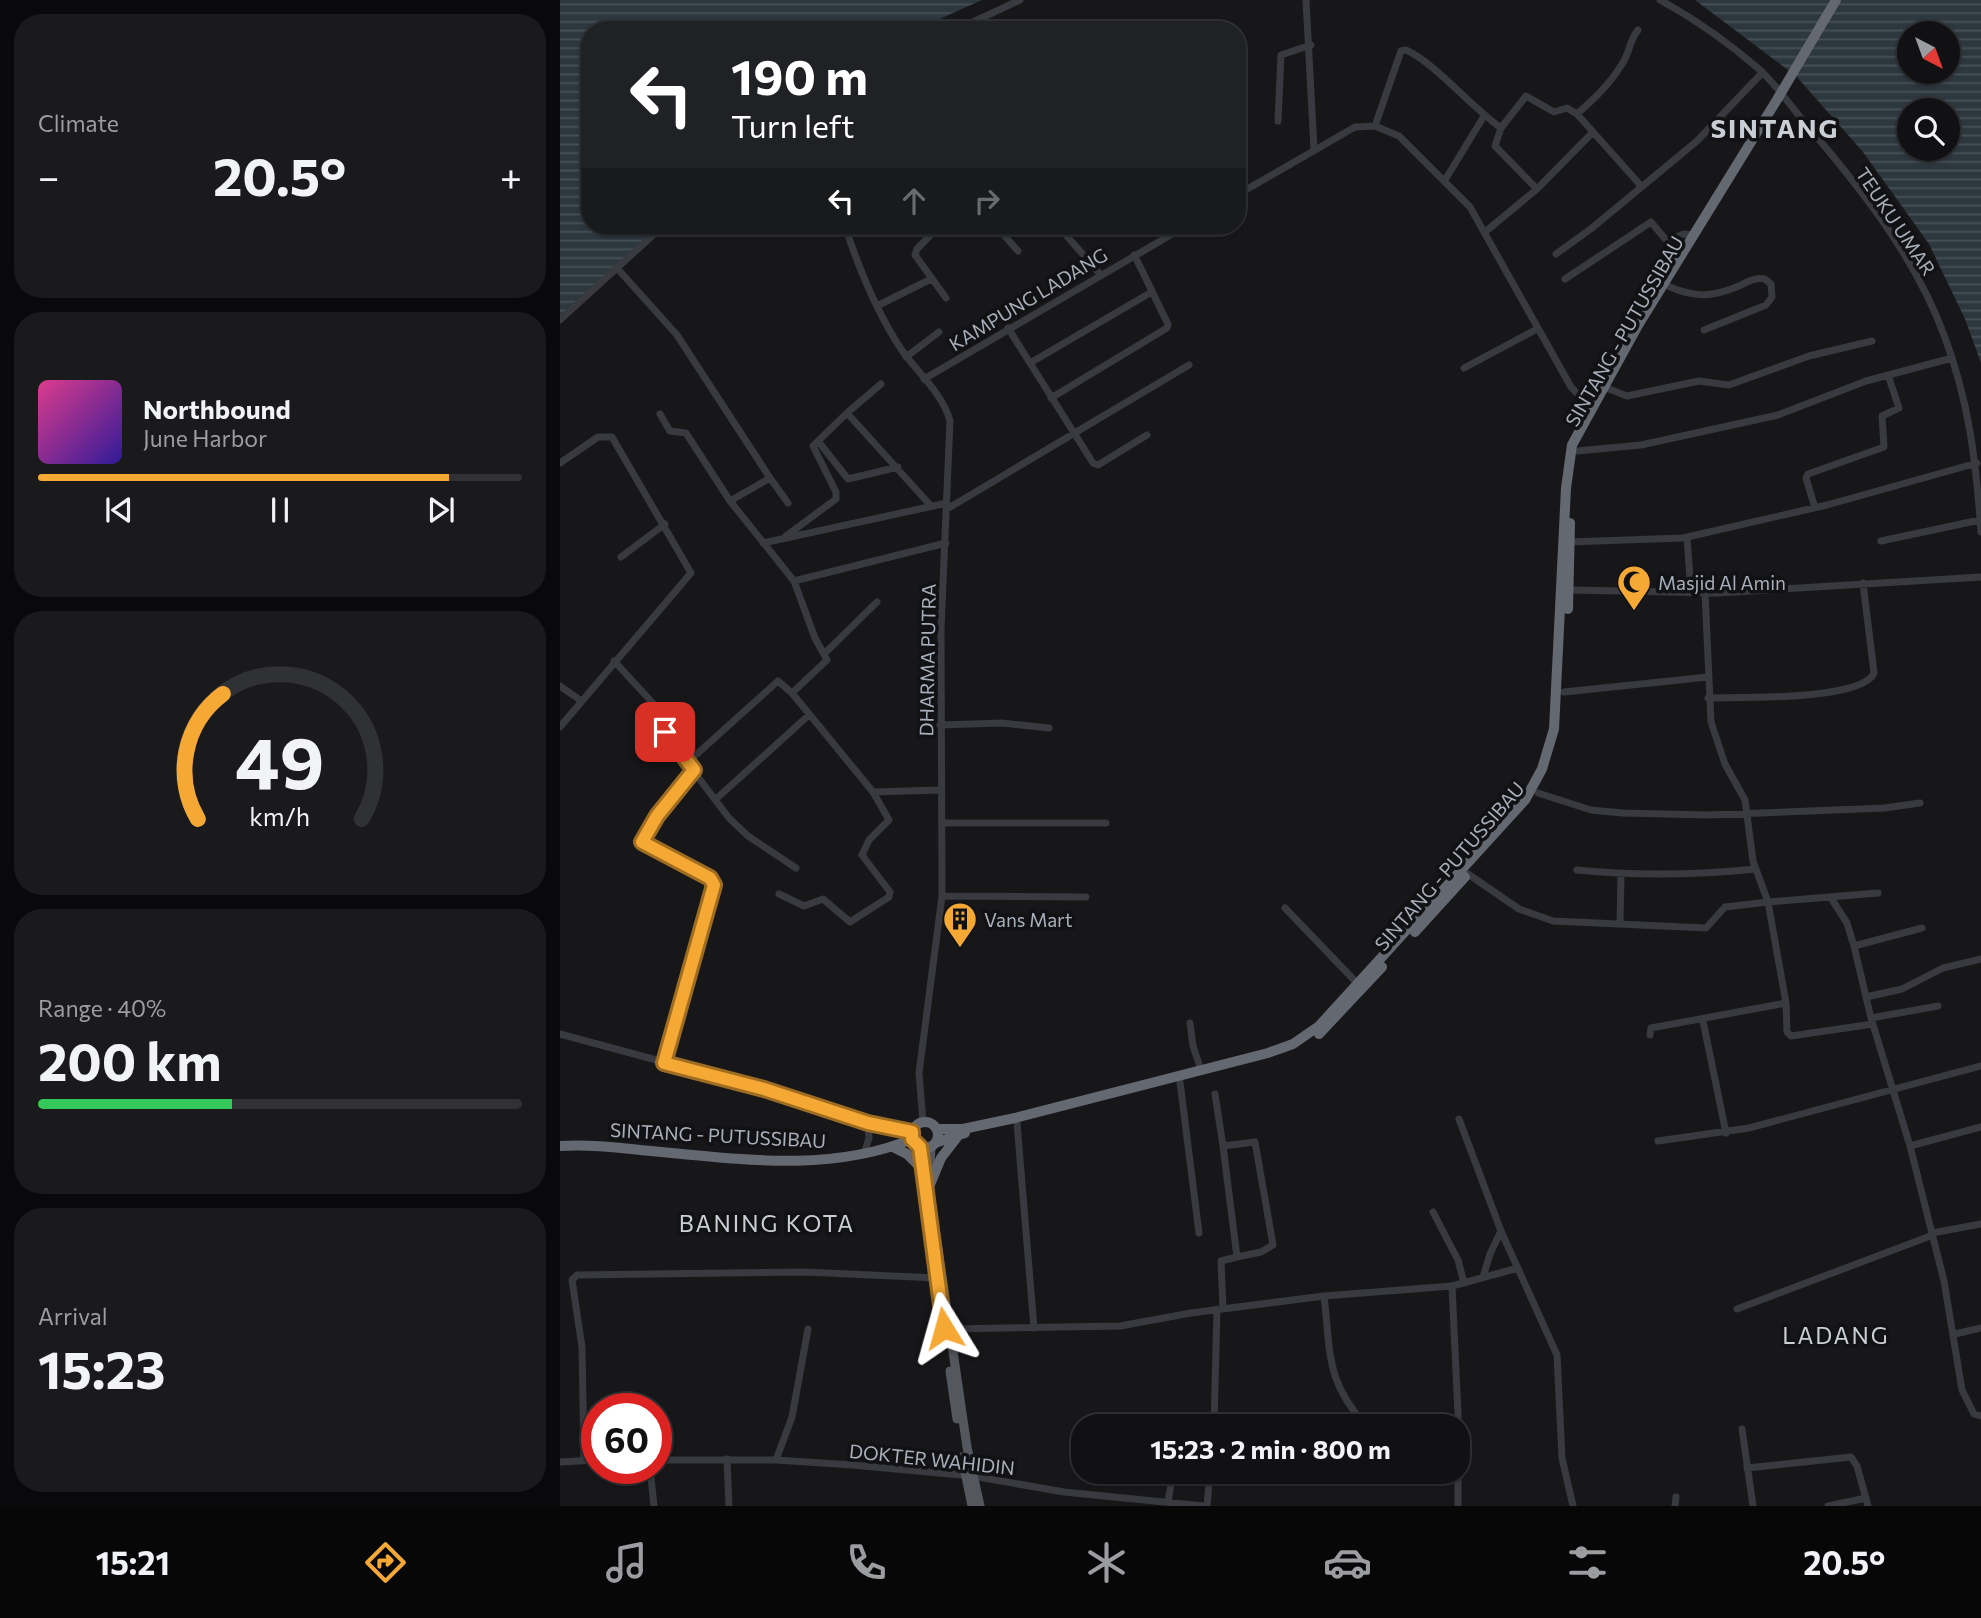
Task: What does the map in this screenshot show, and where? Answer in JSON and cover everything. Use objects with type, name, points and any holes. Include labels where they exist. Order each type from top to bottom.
[{"type":"highway","name":"SINTANG - PUTUSSIBAU","points":[[560,1146],[806,1160],[863,1154],[1017,1124],[1280,1057],[1312,1040],[1435,905],[1525,800],[1548,755],[1556,709],[1570,453],[1591,408],[1836,0]]},
{"type":"highway","name":"SINTANG - PUTUSSIBAU","points":[[937,1129],[963,1129],[1016,1118],[1293,1044],[1319,1026],[1357,983],[1468,874],[1538,793],[1555,752],[1564,692],[1569,590],[1567,542],[1577,451],[1609,389],[1725,194],[1735,171]]},
{"type":"highway","points":[[923,1122],[931,1123],[937,1129],[922,1141],[923,1122]]},
{"type":"highway","points":[[929,1187],[940,1158],[961,1134]]},
{"type":"highway","points":[[893,1147],[906,1154],[922,1169]]},
{"type":"main road","points":[[922,1141],[922,1169],[937,1278],[969,1476],[980,1506]]},
{"type":"main road","points":[[922,1141],[950,1329],[972,1506]]},
{"type":"street","points":[[980,21],[1020,0]]},
{"type":"street","points":[[1306,0],[1311,45],[1314,149]]},
{"type":"street","name":"TEUKU UMAR","points":[[1660,0],[1689,18],[1762,73],[1833,156],[1886,229],[1927,296],[1952,358],[1973,432],[1981,532]]},
{"type":"street","points":[[1577,114],[1604,89],[1623,64],[1628,43],[1638,30]]},
{"type":"street","points":[[1278,121],[1281,54],[1311,45]]},
{"type":"street","points":[[1376,126],[1403,50],[1418,56],[1501,128]]},
{"type":"street","points":[[1556,254],[1709,130],[1762,73]]},
{"type":"street","points":[[1537,189],[1495,146],[1501,128],[1526,96],[1551,111],[1567,108],[1577,114],[1642,187]]},
{"type":"street","points":[[1445,180],[1484,116]]},
{"type":"street","points":[[1246,190],[1347,130],[1376,126],[1408,143],[1475,213],[1537,329],[1557,358],[1570,387],[1591,408]]},
{"type":"street","points":[[1485,232],[1537,189],[1593,132]]},
{"type":"street","points":[[1565,279],[1651,222],[1667,241],[1684,234],[1693,235]]},
{"type":"street","points":[[560,320],[652,235]]},
{"type":"street","name":"DHARMA PUTRA","points":[[849,235],[877,306],[906,356],[944,407],[950,421],[940,725],[942,896],[919,1073],[923,1122]]},
{"type":"street","points":[[931,235],[915,253],[946,298]]},
{"type":"street","points":[[1004,235],[1018,251]]},
{"type":"street","points":[[1066,235],[1100,274]]},
{"type":"street","name":"KAMPUNG LADANG","points":[[924,379],[1170,235]]},
{"type":"street","points":[[1051,398],[1166,329],[1168,324],[1150,293],[1151,286],[1134,255]]},
{"type":"street","points":[[615,267],[677,335],[788,503]]},
{"type":"street","points":[[877,306],[931,279]]},
{"type":"street","points":[[1670,287],[1696,296],[1709,296],[1755,279],[1765,279],[1771,284],[1772,297],[1766,305],[1704,330]]},
{"type":"street","points":[[1030,363],[1150,293]]},
{"type":"street","points":[[1008,328],[1093,463],[1098,465],[1147,435]]},
{"type":"street","points":[[1464,368],[1537,329]]},
{"type":"street","points":[[906,356],[939,332]]},
{"type":"street","points":[[1609,389],[1627,396],[1699,381],[1729,386],[1809,356],[1872,341]]},
{"type":"street","points":[[1577,451],[1641,445],[1778,415],[1888,375],[1952,358]]},
{"type":"street","points":[[763,542],[931,506],[947,506],[1189,365]]},
{"type":"street","points":[[1815,508],[1806,478],[1808,474],[1884,447],[1882,416],[1899,408],[1888,375]]},
{"type":"street","points":[[783,538],[836,499],[836,492],[814,448],[847,413],[881,384]]},
{"type":"street","points":[[847,413],[931,506]]},
{"type":"street","points":[[660,414],[670,431],[686,433],[730,500],[793,581],[827,660],[824,666],[792,693]]},
{"type":"street","points":[[560,463],[598,437],[609,435],[689,565],[690,576],[614,661],[560,727]]},
{"type":"street","points":[[818,441],[848,480],[898,467]]},
{"type":"street","points":[[1567,542],[1688,537],[1815,508],[1977,463]]},
{"type":"street","points":[[730,500],[770,478]]},
{"type":"street","points":[[1881,541],[1980,520]]},
{"type":"street","points":[[621,557],[665,524]]},
{"type":"street","points":[[1688,537],[1690,593]]},
{"type":"street","points":[[793,581],[946,543]]},
{"type":"street","points":[[1569,590],[1705,593],[1981,577]]},
{"type":"street","points":[[1708,698],[1777,697],[1828,692],[1869,681],[1874,673],[1863,583]]},
{"type":"street","points":[[1705,593],[1711,722],[1725,764],[1749,812],[1750,844],[1768,902],[1786,1003],[1787,1032],[1791,1036],[1938,1006]]},
{"type":"street","points":[[824,654],[877,602]]},
{"type":"street","points":[[614,661],[662,713],[665,732],[748,836],[796,868]]},
{"type":"street","points":[[1564,692],[1708,677]]},
{"type":"street","points":[[688,762],[776,681],[781,682],[792,693],[873,792],[889,820],[869,840],[862,855],[890,892],[888,897],[850,922],[823,899],[804,906],[779,894]]},
{"type":"street","points":[[560,686],[580,701]]},
{"type":"street","points":[[716,799],[809,715]]},
{"type":"street","points":[[940,725],[1002,723],[1049,728]]},
{"type":"street","points":[[664,1063],[714,882],[642,841],[694,770]]},
{"type":"street","points":[[873,792],[940,790]]},
{"type":"street","points":[[1538,793],[1591,810],[1622,813],[1885,808],[1920,803]]},
{"type":"street","points":[[943,823],[1107,823]]},
{"type":"street","points":[[1577,870],[1621,874],[1698,875],[1756,869]]},
{"type":"street","points":[[1468,874],[1504,901],[1535,916],[1553,921],[1706,928],[1714,923],[1725,907],[1878,893]]},
{"type":"street","points":[[1620,924],[1621,874]]},
{"type":"street","points":[[942,896],[1086,897]]},
{"type":"street","points":[[1831,898],[1847,923],[1891,1089],[1910,1146],[1955,1334],[1956,1365],[1962,1390],[1974,1414],[1981,1416]]},
{"type":"street","points":[[1285,908],[1357,983]]},
{"type":"street","points":[[1854,946],[1922,928]]},
{"type":"street","points":[[1866,997],[1902,989],[1943,968],[1981,959]]},
{"type":"street","points":[[1650,1035],[1651,1028],[1703,1021],[1786,1003]]},
{"type":"street","points":[[1703,1021],[1726,1133]]},
{"type":"street","points":[[1190,1023],[1193,1046],[1201,1070]]},
{"type":"street","points":[[560,1034],[764,1089],[922,1141]]},
{"type":"street","points":[[1658,1141],[1726,1133],[1784,1117],[1824,1110],[1891,1089],[1981,1066]]},
{"type":"street","points":[[1180,1082],[1199,1233]]},
{"type":"street","points":[[1215,1094],[1237,1257]]},
{"type":"street","points":[[1459,1119],[1501,1231],[1557,1355],[1562,1458],[1573,1506]]},
{"type":"street","points":[[863,1154],[869,1139],[868,1123]]},
{"type":"street","points":[[1017,1124],[1034,1328]]},
{"type":"street","points":[[1910,1146],[1981,1127]]},
{"type":"street","points":[[1215,1414],[1221,1261],[1270,1248],[1273,1238],[1257,1146],[1249,1142],[1223,1146]]},
{"type":"street","points":[[1433,1212],[1458,1260],[1464,1283]]},
{"type":"street","points":[[1737,1309],[1932,1234],[1981,1224]]},
{"type":"street","points":[[1483,1277],[1501,1231]]},
{"type":"street","points":[[950,1329],[1135,1324],[1220,1309],[1324,1296],[1452,1286],[1518,1268]]},
{"type":"street","points":[[583,1393],[582,1347],[572,1280],[577,1275],[805,1272],[937,1278]]},
{"type":"street","points":[[1452,1286],[1458,1414],[1458,1506]]},
{"type":"street","points":[[1324,1296],[1337,1388],[1356,1414]]},
{"type":"street","points":[[1955,1334],[1981,1328]]},
{"type":"street","points":[[776,1460],[792,1418],[808,1329]]},
{"type":"street","points":[[1742,1429],[1753,1506]]},
{"type":"street","points":[[1747,1468],[1851,1457],[1857,1465],[1867,1502],[1828,1506]]},
{"type":"street","points":[[727,1459],[729,1506]]},
{"type":"street","points":[[560,1462],[581,1460]]},
{"type":"street","name":"DOKTER WAHIDIN","points":[[672,1460],[776,1460],[969,1476],[1074,1493],[1205,1506]]},
{"type":"street","points":[[652,1484],[654,1506]]},
{"type":"street","points":[[1168,1502],[1171,1484]]},
{"type":"street","points":[[1205,1506],[1208,1484]]},
{"type":"street","points":[[1675,1506],[1676,1497]]},
{"type":"shaded area","points":[[560,0],[982,0],[935,21],[581,21],[581,235],[649,235],[560,317]]},
{"type":"shaded area","points":[[1695,0],[1981,0],[1981,363],[1965,319],[1929,244],[1863,152],[1796,76]]},
{"type":"place","name":"Masjid Al Amin","points":[[1634,612]]},
{"type":"place","name":"Vans Mart","points":[[960,949]]},
{"type":"district","name":"SINTANG","points":[[1775,127]]},
{"type":"district","name":"BANING KOTA","points":[[767,1223]]},
{"type":"district","name":"LADANG","points":[[1836,1335]]},
{"type":"route","points":[[665,732],[694,770],[657,816],[642,842],[713,879],[714,885],[664,1063],[789,1096],[868,1123],[912,1132],[912,1139],[920,1147],[944,1328]]}]
